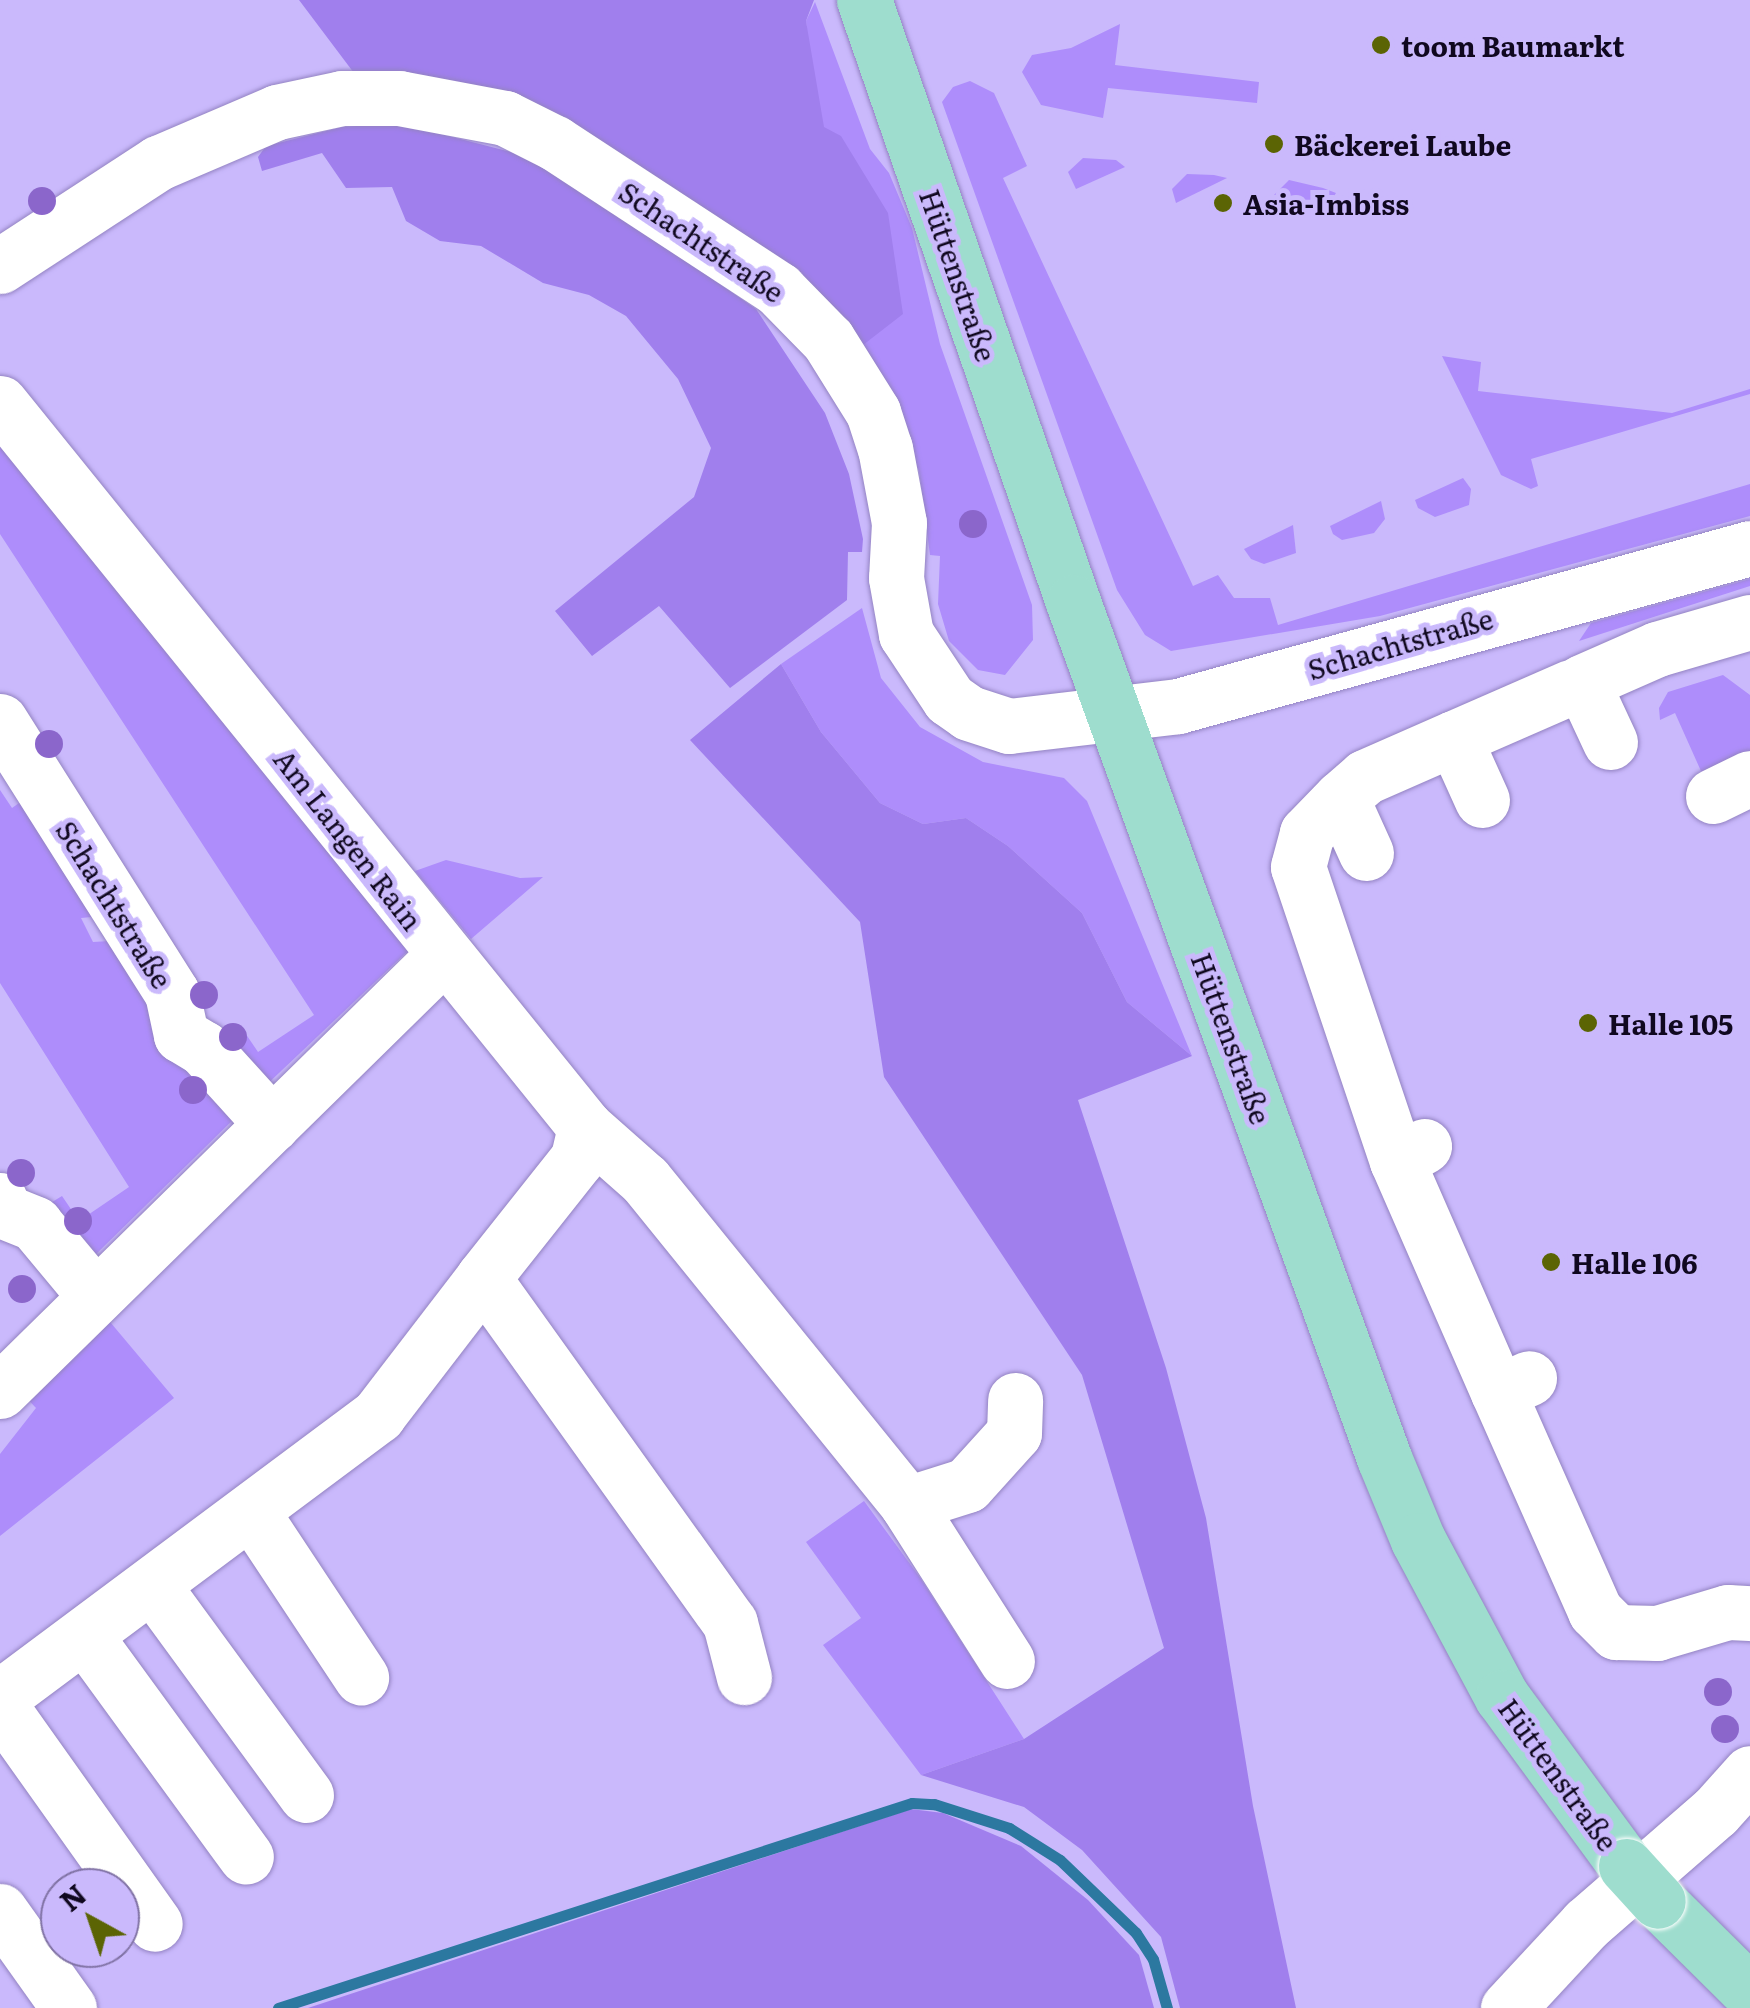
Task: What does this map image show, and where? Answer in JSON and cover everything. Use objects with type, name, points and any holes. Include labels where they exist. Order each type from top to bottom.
[{"type":"main road","name":"Hüttenstraße","points":[[864,0],[1115,716],[1418,1540],[1502,1697],[1642,1884],[1750,1992]]},
{"type":"street","name":"Schachtstraße","points":[[0,266],[158,162],[277,112],[342,98],[399,98],[505,118],[555,143],[778,289],[828,340],[873,412],[885,448],[899,523],[896,578],[906,634],[949,699],[969,714],[1008,726],[1115,716],[1189,703],[1750,548]]},
{"type":"street","name":"Am Langen Rain","points":[[0,403],[442,957],[585,1127],[645,1180],[907,1504],[1007,1660]]},
{"type":"street","points":[[1750,622],[1570,674],[1454,738],[1365,778],[1307,833],[1298,867],[1410,1154],[1514,1385],[1595,1612],[1616,1632],[1657,1632],[1728,1612],[1750,1613]]},
{"type":"street","points":[[1570,674],[1610,742]]},
{"type":"street","name":"Schachtstraße","points":[[0,721],[172,993],[181,1035],[203,1048],[272,1124]]},
{"type":"street","points":[[1454,738],[1482,800]]},
{"type":"street","points":[[1341,798],[1366,853]]},
{"type":"street","points":[[0,1391],[442,957]]},
{"type":"street","points":[[0,1698],[253,1514],[378,1414],[578,1158],[585,1127]]},
{"type":"street","points":[[0,1200],[1,1210],[35,1224],[95,1296]]},
{"type":"street","points":[[483,1278],[730,1624],[744,1677]]},
{"type":"street","points":[[907,1504],[967,1484],[1014,1433],[1015,1400]]},
{"type":"street","points":[[253,1514],[361,1676]]},
{"type":"street","points":[[153,1586],[306,1794]]},
{"type":"street","points":[[85,1636],[246,1858]]},
{"type":"street","points":[[0,1706],[155,1924]]},
{"type":"street","points":[[1508,2008],[1586,1924],[1715,1812],[1750,1773]]},
{"type":"street","points":[[0,1912],[68,2008]]},
{"type":"shaded area","points":[[299,0],[814,0],[806,21],[824,127],[841,136],[888,213],[903,314],[863,345],[788,278],[360,81]]},
{"type":"shaded area","points":[[815,2],[870,149],[889,173],[912,228],[940,344],[1032,605],[1033,640],[1005,675],[978,670],[949,641],[938,604],[940,556],[930,555],[919,471],[863,345],[809,53],[806,21]]},
{"type":"shaded area","points":[[1120,24],[1115,65],[1259,82],[1257,103],[1108,88],[1103,118],[1041,105],[1022,72],[1032,55],[1071,48]]},
{"type":"shaded area","points":[[970,81],[994,93],[1027,166],[1003,178],[1193,586],[1218,575],[1234,598],[1270,598],[1278,625],[1750,484],[1750,516],[1380,616],[1171,651],[1145,635],[1117,590],[942,102],[953,87]]},
{"type":"shaded area","points":[[398,123],[527,156],[604,204],[756,309],[825,413],[849,474],[863,539],[862,552],[848,552],[847,600],[730,688],[659,606],[592,656],[555,611],[694,497],[711,448],[678,379],[626,316],[589,295],[543,283],[481,246],[440,241],[406,221],[392,187],[346,188],[322,153],[262,171],[258,157],[266,146],[342,127]]},
{"type":"shaded area","points":[[1083,158],[1116,160],[1125,167],[1076,189],[1068,172]]},
{"type":"shaded area","points":[[1187,174],[1227,178],[1176,203],[1172,189]]},
{"type":"shaded area","points":[[1289,180],[1336,193],[1326,208],[1309,201],[1280,213],[1274,195]]},
{"type":"shaded area","points":[[1442,356],[1481,362],[1478,391],[1672,413],[1750,389],[1750,394],[1531,459],[1538,486],[1531,489],[1501,475]]},
{"type":"shaded area","points":[[0,438],[412,947],[261,1090],[217,1038],[239,1024],[258,1052],[314,1015],[0,534]]},
{"type":"shaded area","points":[[1463,478],[1471,489],[1469,505],[1435,517],[1418,508],[1415,500]]},
{"type":"shaded area","points":[[1381,501],[1385,519],[1374,533],[1342,540],[1333,534],[1330,526]]},
{"type":"shaded area","points":[[1293,525],[1296,553],[1264,564],[1251,559],[1244,549]]},
{"type":"shaded area","points":[[1750,579],[1750,586],[1579,641],[1591,623]]},
{"type":"shaded area","points":[[862,608],[881,678],[920,727],[983,762],[1064,778],[1087,801],[1192,1056],[1127,1002],[1082,913],[1008,846],[966,818],[923,824],[880,803],[821,732],[781,664]]},
{"type":"shaded area","points":[[781,664],[821,732],[880,803],[923,824],[966,818],[1008,846],[1082,913],[1127,1002],[1192,1056],[1078,1100],[1166,1368],[1206,1518],[1253,1806],[1296,2008],[1180,2008],[1161,1937],[1082,1850],[1024,1807],[921,1775],[1024,1739],[1164,1648],[1082,1375],[884,1077],[860,922],[690,740]]},
{"type":"shaded area","points":[[1723,675],[1750,695],[1750,757],[1705,780],[1675,713],[1660,720],[1659,708],[1668,692]]},
{"type":"shaded area","points":[[0,790],[12,808],[33,793],[112,915],[81,918],[93,942],[127,940],[240,1113],[88,1262],[39,1210],[62,1196],[79,1221],[129,1187],[0,983]]},
{"type":"shaded area","points":[[446,860],[520,878],[543,877],[471,939],[415,871]]},
{"type":"shaded area","points":[[100,1310],[174,1398],[0,1536],[0,1454],[36,1408],[20,1391]]},
{"type":"shaded area","points":[[864,1501],[921,1579],[1024,1739],[921,1775],[823,1645],[861,1618],[806,1542]]},
{"type":"shaded area","points":[[911,1809],[943,1813],[1021,1846],[1088,1900],[1139,1955],[1154,2008],[308,2008]]},
{"type":"waterway","points":[[278,2008],[912,1803],[934,1804],[1009,1828],[1060,1860],[1136,1933],[1153,1959],[1167,2008]]},
{"type":"place","name":"toom Baumarkt","points":[[1381,45]]},
{"type":"place","name":"Bäckerei Laube","points":[[1274,144]]},
{"type":"place","name":"Asia-Imbiss","points":[[1223,203]]},
{"type":"place","name":"Halle 105","points":[[1588,1023]]},
{"type":"place","name":"Halle 106","points":[[1551,1262]]}]
